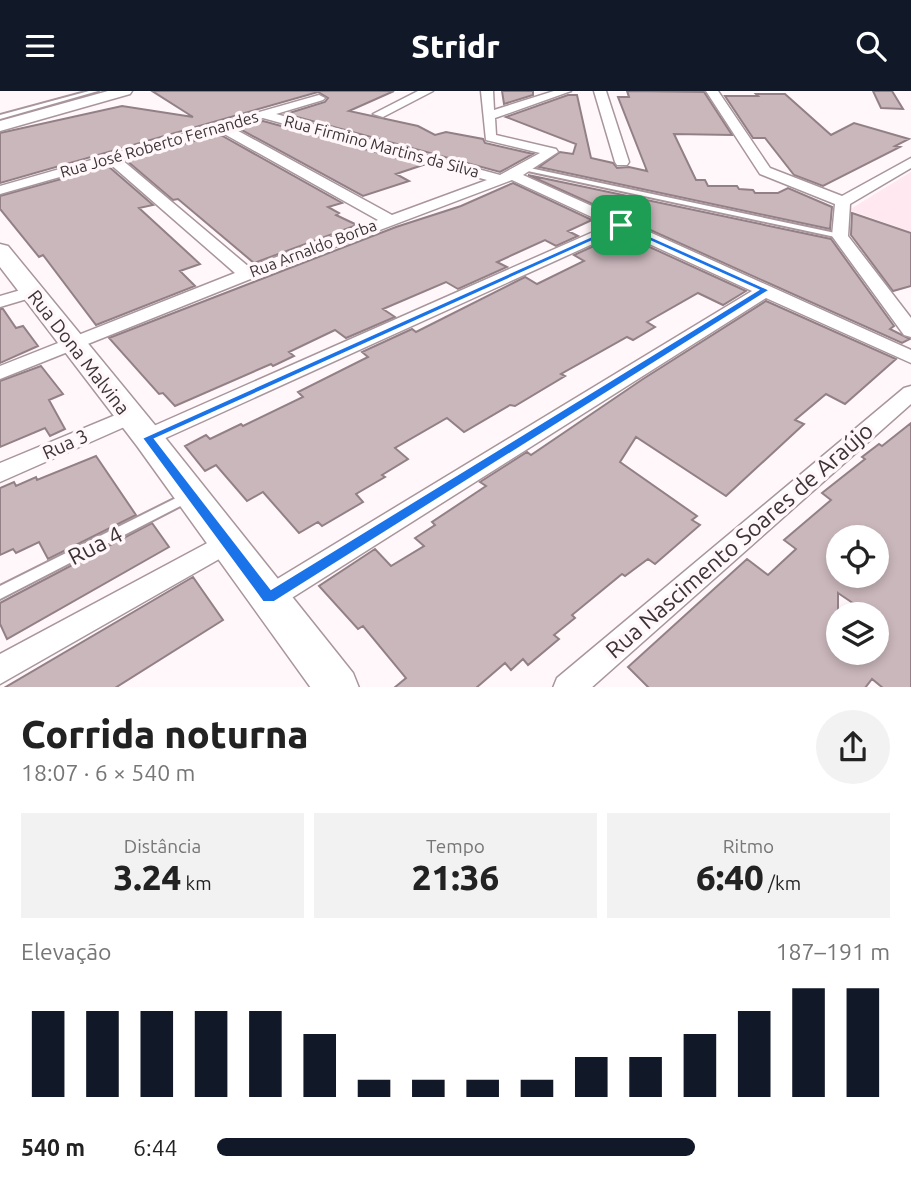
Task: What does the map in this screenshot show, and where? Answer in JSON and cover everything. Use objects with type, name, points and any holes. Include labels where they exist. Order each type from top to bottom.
[{"type":"street","points":[[0,120],[84,91]]},
{"type":"street","points":[[0,120],[60,111],[124,91]]},
{"type":"street","name":"Rua José Roberto Fernandes","points":[[0,190],[318,97],[296,91]]},
{"type":"street","points":[[379,114],[427,91]]},
{"type":"street","points":[[487,91],[489,116],[565,91]]},
{"type":"street","points":[[600,91],[622,162]]},
{"type":"street","points":[[712,91],[765,171],[844,202]]},
{"type":"street","name":"Rua Firmino Martins da Silva","points":[[263,114],[512,174],[911,357]]},
{"type":"street","name":"Rua Arnaldo Borba","points":[[0,373],[388,219],[512,174],[551,152],[490,137],[489,116]]},
{"type":"street","points":[[219,127],[388,219]]},
{"type":"street","points":[[111,158],[247,274]]},
{"type":"street","points":[[911,162],[844,202],[840,216],[840,236],[911,331]]},
{"type":"street","name":"Rua 3","points":[[0,473],[139,427],[621,225]]},
{"type":"street","name":"Rua Dona Malvina","points":[[0,251],[139,427],[336,687]]},
{"type":"street","points":[[269,598],[766,290]]},
{"type":"street","points":[[0,302],[31,292]]},
{"type":"street","name":"Rua Nascimento Soares de Araújo","points":[[569,687],[911,393]]},
{"type":"street","points":[[0,670],[226,543]]},
{"type":"lane","points":[[0,120],[94,91]]},
{"type":"lane","points":[[0,120],[110,91]]},
{"type":"lane","points":[[512,174],[840,236]]},
{"type":"lane","name":"Rua 4","points":[[0,593],[190,496]]},
{"type":"shaded area","points":[[911,172],[911,232],[849,210]]},
{"type":"building","points":[[152,91],[394,91],[349,111],[418,126],[435,135],[446,132],[483,139],[485,143],[533,154],[500,172],[286,114],[325,102],[328,98],[318,92],[0,183],[0,133],[122,106],[193,117]]},
{"type":"building","points":[[502,91],[533,91],[533,95],[504,104]]},
{"type":"building","points":[[627,91],[704,92],[732,135],[674,134],[696,180],[705,180],[708,186],[737,186],[755,193],[778,193],[788,188],[832,207],[830,229],[539,167],[560,152],[573,154],[576,144],[506,117],[568,95],[577,95],[591,158],[613,163],[617,168],[629,167],[647,171],[618,97],[629,97]]},
{"type":"building","points":[[873,91],[892,91],[903,109],[881,108]]},
{"type":"building","points":[[756,94],[785,94],[831,135],[854,123],[909,139],[895,146],[900,147],[823,186],[794,175],[765,138],[753,138],[725,96],[758,96]]},
{"type":"building","points":[[263,121],[423,165],[396,174],[409,181],[363,196],[238,128]]},
{"type":"building","points":[[219,134],[342,203],[328,207],[339,213],[336,215],[357,225],[254,263],[178,199],[173,200],[126,160]]},
{"type":"building","points":[[108,166],[153,205],[139,208],[200,264],[180,271],[195,286],[96,325],[43,255],[39,257],[0,209],[0,196]]},
{"type":"building","points":[[528,175],[831,239],[894,326],[890,329],[910,339],[902,343]]},
{"type":"building","points":[[513,183],[592,220],[568,231],[578,236],[556,246],[545,240],[497,262],[507,267],[458,289],[446,282],[383,309],[395,317],[346,338],[335,330],[289,352],[294,356],[273,366],[271,364],[175,406],[163,393],[159,394],[109,338],[396,227],[461,206]]},
{"type":"building","points":[[852,213],[911,233],[911,286],[893,291],[851,235]]},
{"type":"building","points":[[632,239],[746,291],[723,305],[698,293],[647,322],[655,327],[633,340],[627,337],[561,374],[565,376],[515,406],[510,405],[464,432],[447,418],[395,448],[408,459],[356,494],[363,502],[322,526],[318,522],[299,533],[263,492],[247,501],[216,465],[205,471],[185,446],[206,435],[210,439],[241,424],[243,426],[303,397],[298,392],[368,357],[362,352],[412,329],[416,332],[525,277],[537,284],[584,261],[574,255],[596,245],[606,251]]},
{"type":"building","points":[[766,301],[896,359],[845,404],[826,394],[795,420],[804,424],[726,496],[636,437],[620,462],[697,516],[692,520],[700,525],[655,564],[648,559],[625,576],[622,574],[572,615],[575,618],[554,635],[559,639],[528,665],[523,659],[511,670],[505,663],[477,687],[395,687],[406,678],[363,626],[358,629],[319,586],[375,549],[391,566],[424,546],[415,538],[435,525],[432,522],[486,486],[480,482],[527,452],[531,455],[643,379]]},
{"type":"building","points":[[0,309],[3,309],[16,328],[23,326],[38,346],[0,363]]},
{"type":"building","points":[[41,366],[63,394],[49,400],[65,429],[50,436],[45,428],[0,447],[0,381]]},
{"type":"building","points":[[911,423],[911,687],[882,687],[872,679],[866,687],[648,687],[628,667],[747,559],[768,575],[796,549],[784,540],[831,500],[822,493],[865,459],[862,457],[879,444],[882,446]]},
{"type":"building","points":[[96,456],[136,515],[48,559],[39,542],[16,553],[13,549],[0,555],[0,488],[14,482],[16,486],[36,477],[37,480]]},
{"type":"building","points":[[152,523],[169,547],[7,639],[0,624],[0,603]]},
{"type":"building","points":[[193,577],[223,620],[117,687],[6,687]]},
{"type":"route","points":[[621,225],[766,290],[269,598],[148,438],[526,268],[621,225]]}]
